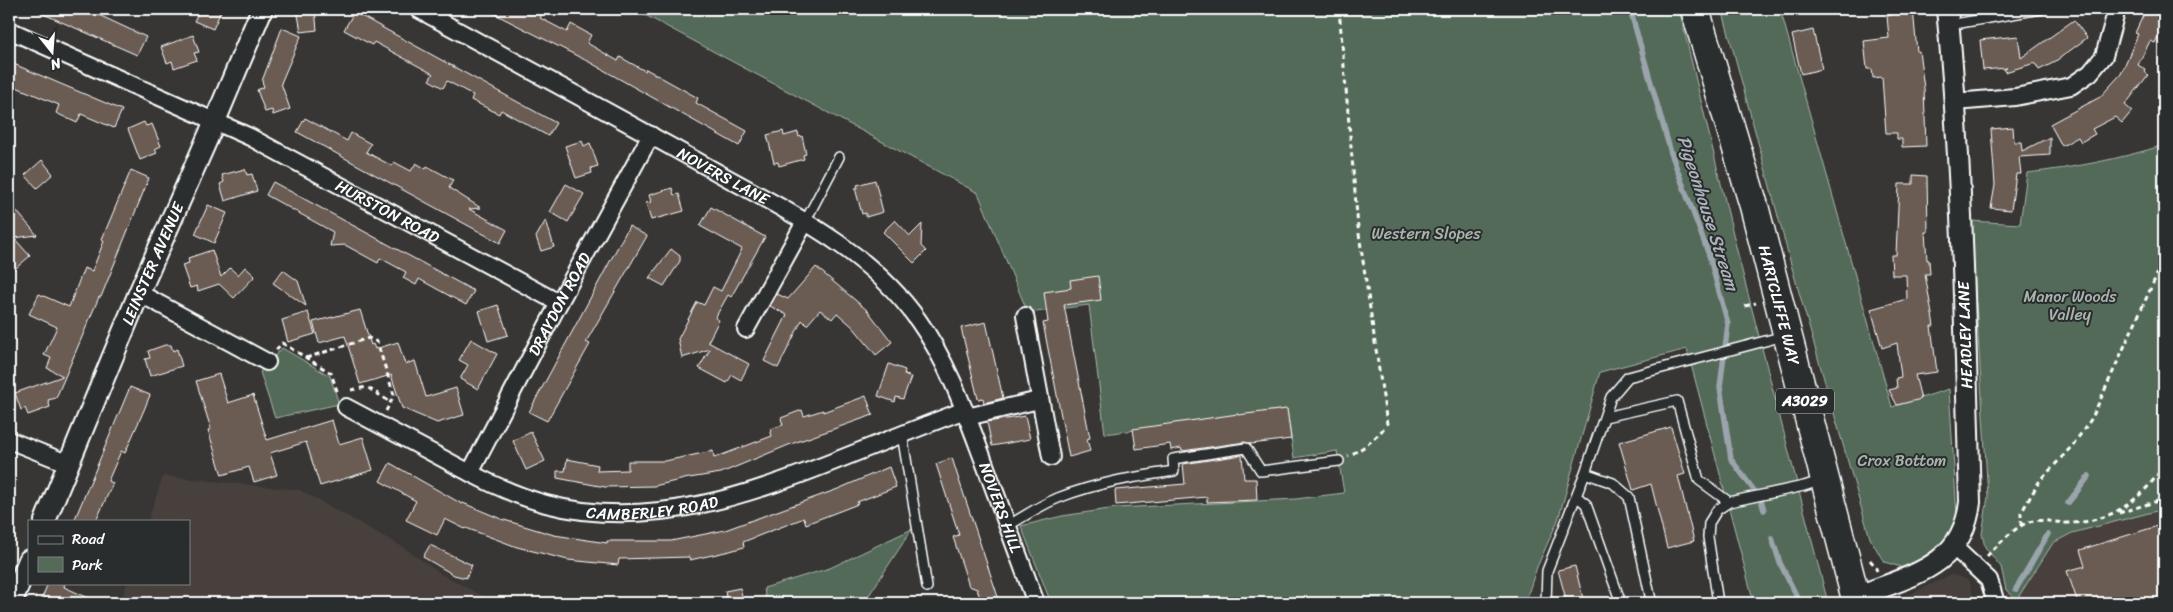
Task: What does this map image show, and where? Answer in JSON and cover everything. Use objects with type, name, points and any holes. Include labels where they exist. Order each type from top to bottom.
[{"type":"highway","name":"HARTCLIFFE WAY","points":[[1695,9],[1754,206],[1857,600]]},
{"type":"street","name":"LEINSTER AVENUE","points":[[45,520],[139,293],[262,9]]},
{"type":"street","name":"NOVERS LANE","points":[[418,9],[805,222],[856,255],[878,274],[918,319],[938,353],[966,413]]},
{"type":"street","points":[[1956,102],[2015,97],[2071,86],[2090,73],[2104,56],[2117,9]]},
{"type":"street","name":"HEADLEY LANE","points":[[1857,600],[1928,569],[1954,547],[1968,518],[1970,502],[1956,102],[1948,17]]},
{"type":"street","name":"HURSTON ROAD","points":[[9,30],[250,137],[558,303]]},
{"type":"street","name":"DRAYDON ROAD","points":[[470,473],[558,303],[651,136]]},
{"type":"street","points":[[746,329],[805,222]]},
{"type":"street","points":[[139,293],[267,362]]},
{"type":"street","points":[[1024,316],[1051,457]]},
{"type":"street","name":"CAMBERLEY ROAD","points":[[342,400],[379,424],[470,473],[511,492],[552,506],[605,514],[646,513],[697,506],[749,492],[805,473],[902,434],[966,413],[1039,400]]},
{"type":"street","name":"NOVERS HILL","points":[[966,413],[1036,603]]},
{"type":"street","points":[[9,440],[69,464]]},
{"type":"street","points":[[1954,547],[1989,580],[1996,603]]},
{"type":"street","points":[[11,603],[28,562]]},
{"type":"lane","points":[[1948,17],[2041,9]]},
{"type":"lane","points":[[805,222],[839,157]]},
{"type":"lane","points":[[1546,603],[1547,571],[1606,417],[1611,397],[1628,377],[1787,335]]},
{"type":"lane","points":[[1606,417],[1676,401],[1699,480],[1729,502]]},
{"type":"lane","points":[[902,434],[927,587]]},
{"type":"lane","points":[[1008,526],[1056,499],[1077,491],[1118,479],[1174,471],[1173,459],[1246,448],[1261,471],[1339,461]]},
{"type":"lane","points":[[1585,473],[1613,483],[1629,497],[1651,600],[1656,603]]},
{"type":"lane","points":[[1718,603],[1708,537],[1709,523],[1717,510],[1729,502],[1826,479]]},
{"type":"lane","points":[[1576,496],[1586,504],[1621,603]]},
{"type":"path","points":[[1339,9],[1358,228],[1387,424],[1378,436],[1362,449],[1339,461]]},
{"type":"path","points":[[2021,526],[2021,513],[2039,482],[2073,445],[2092,418],[2164,259]]},
{"type":"path","points":[[306,358],[369,338],[377,342],[394,394],[379,424]]},
{"type":"path","points":[[267,362],[282,344],[331,373],[342,400],[367,387],[390,402]]},
{"type":"path","points":[[2112,515],[2141,496],[2153,483],[2164,465]]},
{"type":"path","points":[[1977,567],[2000,543],[2021,526],[2039,521],[2069,523],[2096,520],[2164,499]]},
{"type":"shaded area","points":[[163,476],[300,490],[401,546],[443,575],[496,603],[120,603],[127,584],[190,584],[190,520],[148,520]]},
{"type":"shaded area","points":[[2164,509],[2164,603],[2009,603],[2006,590],[2017,599],[2053,543],[2072,533]]},
{"type":"shaded area","points":[[1950,575],[1969,581],[1975,603],[1892,603]]},
{"type":"green space","name":"Western Slopes","points":[[634,9],[1679,9],[1740,263],[1828,603],[1754,603],[1687,349],[1600,372],[1558,520],[1537,567],[1525,603],[1051,603],[1021,526],[1062,516],[1116,508],[1296,499],[1344,493],[1337,451],[1294,458],[1287,409],[1105,434],[1089,305],[1028,313],[978,193]]},
{"type":"green space","name":"Crox Bottom","points":[[1722,9],[1797,9],[1781,12],[1892,407],[1949,389],[1957,516],[1946,541],[1928,562],[1908,569],[1884,562],[1870,538],[1792,268]]},
{"type":"green space","name":"Manor Woods Valley","points":[[2164,145],[2164,509],[2072,533],[2053,543],[2017,599],[2006,590],[2001,567],[1985,547],[1982,534],[1988,497],[1971,221],[2020,224],[2027,173],[2096,162]]},
{"type":"green space","points":[[282,348],[330,376],[339,404],[275,418],[260,372]]},
{"type":"green space","points":[[912,529],[864,603],[766,603],[764,588],[830,568]]},
{"type":"building","points":[[32,9],[86,9],[146,37],[137,55]]},
{"type":"building","points":[[200,9],[222,9],[213,29],[194,21]]},
{"type":"building","points":[[297,9],[315,9],[317,30],[301,32]]},
{"type":"building","points":[[485,9],[531,9],[542,15],[540,18],[567,32],[571,24],[591,35],[587,43],[618,61],[620,57],[645,71],[646,69],[698,98],[696,103],[747,131],[739,146],[591,63]]},
{"type":"building","points":[[1891,9],[1913,9],[1917,52],[1919,51],[1924,88],[1926,146],[1902,147],[1902,139],[1897,139],[1897,133],[1886,133],[1882,77],[1873,78],[1872,69],[1867,69],[1864,41],[1889,38],[1887,16],[1892,15]]},
{"type":"building","points":[[2146,9],[2158,9],[2164,12],[2164,23],[2155,43],[2150,41],[2138,65],[2146,70],[2145,72],[2148,75],[2125,105],[2132,111],[2122,123],[2115,117],[2092,129],[2095,134],[2081,142],[2078,137],[2062,146],[2050,124],[2100,97],[2121,74],[2138,34],[2135,33]]},
{"type":"building","points":[[354,12],[556,123],[548,136],[501,110],[499,114],[471,100],[473,95],[447,81],[443,88],[429,80],[433,74],[374,42],[372,45],[344,30]]},
{"type":"building","points":[[2074,20],[2087,38],[2053,63],[2039,70],[2035,63],[2005,72],[2004,70],[2007,68],[1983,70],[1980,40],[2018,36],[2021,58]]},
{"type":"building","points":[[282,28],[301,36],[281,83],[290,109],[273,115],[272,110],[265,112],[257,90],[264,87],[262,81]]},
{"type":"building","points":[[1813,30],[1822,69],[1801,74],[1792,35]]},
{"type":"building","points":[[193,35],[199,52],[194,53],[197,60],[174,68],[172,61],[167,63],[161,47]]},
{"type":"building","points":[[9,62],[122,110],[114,128],[81,114],[77,123],[56,113],[59,105],[9,84]]},
{"type":"building","points":[[305,118],[347,141],[351,133],[371,144],[366,152],[392,166],[394,162],[411,171],[416,163],[426,169],[427,166],[453,180],[449,188],[481,208],[469,209],[507,230],[500,243],[297,132]]},
{"type":"building","points":[[144,122],[146,126],[152,124],[161,146],[155,149],[157,153],[140,160],[128,129]]},
{"type":"building","points":[[2013,127],[2014,142],[2021,142],[2022,151],[2050,137],[2050,155],[2019,157],[2021,174],[2016,174],[2011,210],[1991,208],[1995,185],[1991,129]]},
{"type":"building","points":[[783,131],[784,136],[798,132],[799,137],[802,136],[806,154],[803,155],[804,159],[779,166],[778,162],[774,163],[767,135]]},
{"type":"building","points":[[582,141],[584,146],[590,143],[598,166],[591,168],[592,173],[576,178],[565,146]]},
{"type":"building","points":[[42,160],[53,174],[37,188],[25,175]]},
{"type":"building","points":[[245,169],[247,175],[252,174],[257,191],[225,201],[220,184],[224,182],[222,175]]},
{"type":"building","points":[[131,170],[149,178],[101,297],[99,297],[56,398],[48,400],[50,407],[28,415],[25,408],[21,410],[15,393],[63,376],[47,368],[51,358],[44,355],[57,327],[29,314],[39,294],[69,307],[84,268],[92,271],[104,241],[102,239]]},
{"type":"building","points":[[1913,175],[1927,176],[1928,232],[1925,232],[1930,274],[1925,274],[1934,326],[1931,326],[1937,372],[1915,375],[1921,399],[1897,405],[1889,390],[1897,388],[1896,378],[1901,377],[1897,343],[1882,348],[1871,309],[1907,299],[1906,275],[1892,275],[1891,255],[1896,255],[1899,184],[1913,184]]},
{"type":"building","points":[[875,180],[883,212],[866,217],[866,213],[862,214],[855,188],[858,188],[857,185]]},
{"type":"building","points":[[273,182],[474,291],[466,305],[419,279],[416,285],[403,278],[406,272],[380,258],[378,263],[345,245],[330,246],[333,232],[266,195]]},
{"type":"building","points":[[566,184],[584,194],[568,222],[550,212]]},
{"type":"building","points":[[672,188],[674,195],[679,194],[684,211],[651,220],[646,203],[651,202],[649,195]]},
{"type":"building","points":[[9,202],[37,235],[14,238],[30,256],[9,274]]},
{"type":"building","points":[[208,205],[227,213],[214,243],[195,234]]},
{"type":"building","points":[[711,207],[765,237],[731,297],[728,295],[715,318],[719,320],[708,342],[749,364],[741,380],[732,375],[727,383],[699,368],[710,349],[682,358],[678,339],[697,302],[704,305],[713,287],[721,291],[742,249],[700,226]]},
{"type":"building","points":[[546,220],[554,247],[541,251],[536,237]]},
{"type":"building","points":[[895,220],[910,236],[922,224],[921,246],[926,251],[914,263],[883,232]]},
{"type":"building","points":[[629,226],[647,236],[586,342],[590,344],[547,421],[529,412]]},
{"type":"building","points":[[671,249],[680,256],[680,261],[664,286],[649,278]]},
{"type":"building","points":[[212,250],[221,277],[230,268],[238,275],[245,267],[255,276],[234,298],[219,284],[198,291],[197,286],[190,288],[182,265],[189,263],[188,258]]},
{"type":"building","points":[[816,267],[868,311],[892,342],[876,355],[853,327],[837,313],[832,319],[820,310],[807,325],[802,320],[778,368],[764,361],[787,315],[770,306],[777,294],[788,299]]},
{"type":"building","points":[[283,270],[298,281],[306,306],[273,283]]},
{"type":"building","points":[[1098,276],[1101,300],[1064,305],[1090,438],[1087,439],[1090,451],[1069,457],[1043,323],[1048,322],[1044,292],[1071,288],[1070,280]]},
{"type":"building","points":[[498,305],[508,335],[488,341],[479,311]]},
{"type":"building","points":[[360,310],[371,345],[373,344],[375,349],[398,342],[405,364],[415,361],[426,397],[456,388],[464,415],[437,423],[402,408],[391,375],[360,384],[345,336],[319,343],[313,322]]},
{"type":"building","points":[[308,312],[315,334],[288,342],[282,320]]},
{"type":"building","points":[[986,322],[1003,398],[984,403],[983,398],[978,399],[961,328]]},
{"type":"building","points":[[471,339],[497,354],[478,389],[460,379],[468,365],[459,360]]},
{"type":"building","points":[[165,345],[171,345],[173,351],[177,349],[182,366],[150,376],[145,359],[150,358],[148,351]]},
{"type":"building","points":[[889,364],[905,370],[904,374],[911,377],[903,399],[896,397],[895,402],[878,396]]},
{"type":"building","points":[[219,374],[228,403],[253,395],[267,440],[332,420],[339,444],[363,437],[373,470],[320,486],[306,442],[270,453],[277,475],[254,482],[249,467],[222,475],[208,430],[211,429],[196,381]]},
{"type":"building","points":[[130,387],[150,395],[125,453],[121,451],[108,481],[113,483],[96,520],[74,520]]},
{"type":"building","points":[[866,396],[873,415],[791,444],[721,473],[654,486],[605,487],[557,478],[557,471],[565,471],[567,459],[598,465],[597,471],[628,470],[628,461],[665,461],[713,451],[714,458],[772,436],[770,429],[783,425],[781,418],[802,410],[804,416],[823,410],[823,412]]},
{"type":"building","points":[[1287,409],[1291,439],[1251,444],[1245,442],[1182,451],[1181,448],[1171,450],[1170,444],[1136,449],[1133,429]]},
{"type":"building","points":[[1025,416],[1030,439],[992,446],[987,422]]},
{"type":"building","points":[[1671,427],[1685,474],[1678,476],[1694,541],[1667,548],[1651,484],[1633,490],[1619,442]]},
{"type":"building","points":[[531,432],[545,461],[526,470],[513,441]]},
{"type":"building","points":[[1242,455],[1244,479],[1256,479],[1257,500],[1207,502],[1207,497],[1116,505],[1115,490],[1185,484],[1183,464]]},
{"type":"building","points":[[952,458],[1000,603],[982,603],[977,589],[969,586],[953,537],[959,535],[936,464]]},
{"type":"building","points":[[390,463],[462,504],[501,519],[554,535],[607,543],[607,541],[671,541],[725,530],[838,489],[889,467],[896,487],[806,524],[804,518],[743,542],[744,547],[730,551],[690,560],[689,557],[619,559],[618,565],[568,560],[517,547],[465,529],[445,519],[437,535],[406,520],[416,501],[380,481]]},
{"type":"building","points":[[2164,524],[2164,603],[2078,603],[2067,571],[2085,566],[2080,550]]},
{"type":"building","points":[[430,545],[472,565],[466,578],[454,575],[423,557]]},
{"type":"building","points":[[1575,566],[1584,603],[1567,603],[1558,570]]},
{"type":"building","points":[[48,584],[65,584],[64,587],[100,603],[40,603]]},
{"type":"building","points":[[740,588],[744,603],[727,603],[725,591]]},
{"type":"waterway","name":"Pigeonhouse Stream","points":[[1630,9],[1671,153],[1709,255],[1728,324],[1720,387],[1731,459],[1761,500],[1764,510]]},
{"type":"waterway","points":[[2068,503],[2089,476]]},
{"type":"waterway","points":[[2016,589],[2048,534]]},
{"type":"waterway","name":"Pigeonhouse Stream","points":[[1772,538],[1780,563],[1800,603]]}]
